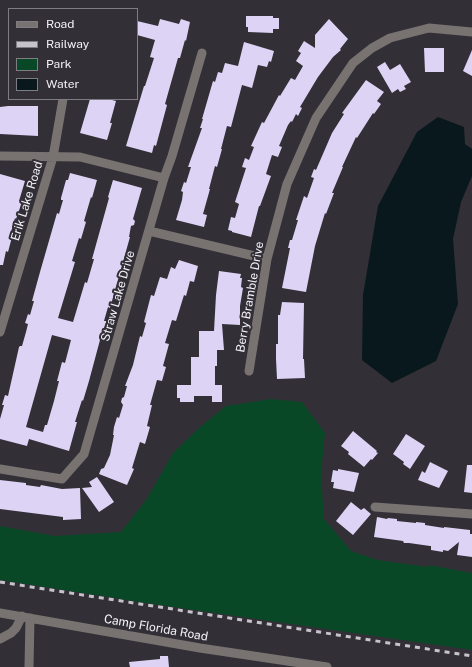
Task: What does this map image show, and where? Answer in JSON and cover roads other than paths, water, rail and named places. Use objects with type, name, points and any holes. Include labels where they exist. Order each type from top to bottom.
[{"type":"street","name":"Berry Bramble Drive","points":[[249,371],[267,259],[287,184],[316,118],[353,63],[372,48],[390,38],[429,28],[472,32]]},
{"type":"street","name":"Straw Lake Drive","points":[[0,469],[62,479],[84,454],[202,53]]},
{"type":"street","name":"Erik Lake Road","points":[[0,332],[53,157],[63,100]]},
{"type":"street","points":[[0,156],[80,157],[164,178]]},
{"type":"street","points":[[150,231],[267,259]]},
{"type":"street","points":[[375,507],[472,514]]},
{"type":"street","name":"Camp Florida Road","points":[[0,613],[200,648],[328,667]]},
{"type":"street","points":[[0,639],[11,633],[26,617]]},
{"type":"street","points":[[26,617],[29,667]]},
{"type":"water","points":[[438,117],[464,127],[465,144],[472,149],[472,176],[461,202],[453,239],[458,304],[436,361],[392,383],[362,360],[363,295],[378,206],[417,132]]},
{"type":"railway","points":[[0,582],[472,656]]}]
